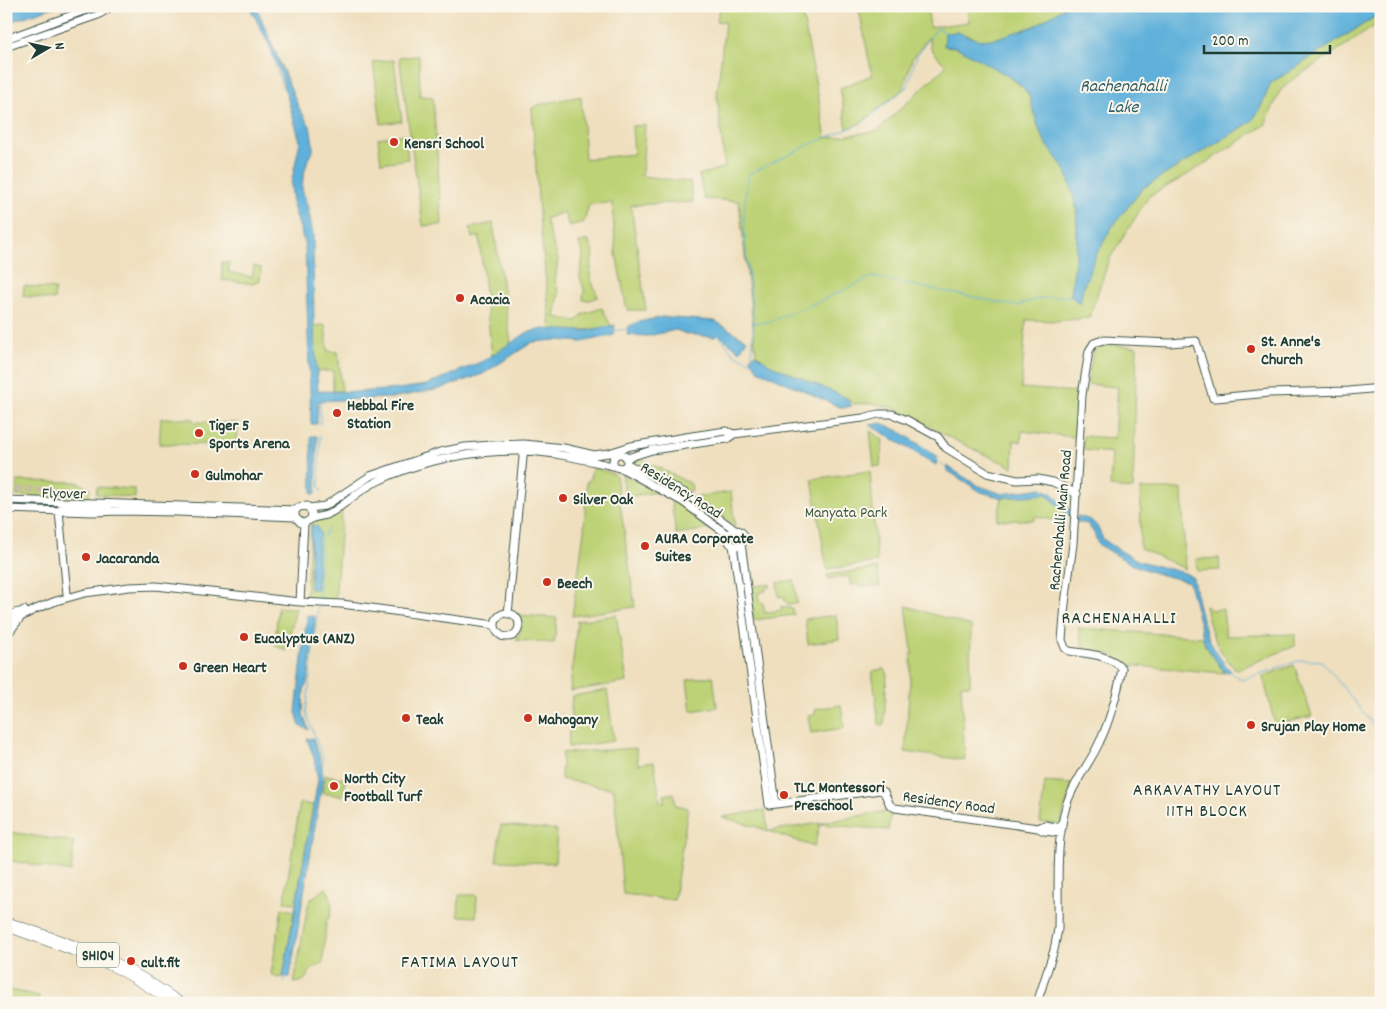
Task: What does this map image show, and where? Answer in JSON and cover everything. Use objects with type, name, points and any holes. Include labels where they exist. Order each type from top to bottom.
[{"type":"main road","name":"SH104","points":[[6,922],[109,959],[144,977],[182,1003]]},
{"type":"main road","name":"SH104","points":[[6,927],[109,966],[171,1003]]},
{"type":"street","points":[[6,39],[97,6]]},
{"type":"street","points":[[6,47],[98,15],[112,6]]},
{"type":"street","name":"Rachenahalli Main Road","points":[[1036,1003],[1057,936],[1061,830],[1066,806],[1071,792],[1100,742],[1113,705],[1122,668],[1114,661],[1104,657],[1069,651],[1062,640],[1076,513],[1082,394],[1089,351],[1094,343],[1103,340],[1196,341],[1213,398],[1269,393],[1349,391],[1381,388]]},
{"type":"street","points":[[594,455],[609,453],[631,446],[726,431],[734,434],[869,417],[878,414],[892,414],[938,437],[946,448],[987,472],[1017,480],[1038,479],[1053,482],[1077,494]]},
{"type":"street","points":[[295,514],[301,506],[309,508],[325,506],[370,476],[440,452],[474,446],[564,448],[594,455],[615,457],[614,462],[623,462],[652,450],[727,439],[734,434]]},
{"type":"street","points":[[623,462],[631,446]]},
{"type":"street","points":[[295,514],[298,522],[304,523],[311,518],[321,517],[331,513],[374,483],[407,469],[442,459],[524,448],[589,460],[623,462]]},
{"type":"street","points":[[508,614],[524,448]]},
{"type":"street","name":"Residency Road","points":[[623,462],[685,493],[735,530]]},
{"type":"street","name":"Residency Road","points":[[623,462],[728,535]]},
{"type":"street","points":[[71,496],[78,501]]},
{"type":"street","points":[[6,500],[78,501],[295,514]]},
{"type":"street","points":[[6,507],[61,508],[92,512],[295,514]]},
{"type":"street","points":[[61,508],[68,594]]},
{"type":"street","points":[[309,508],[312,513],[311,518]]},
{"type":"street","points":[[300,600],[304,523]]},
{"type":"street","points":[[735,530],[740,531],[743,535],[743,539],[737,544],[729,542],[728,535],[735,530]]},
{"type":"street","points":[[737,544],[748,628],[759,742],[772,805]]},
{"type":"street","points":[[6,618],[11,614],[68,594],[102,587],[164,583],[315,603],[342,604],[495,625]]},
{"type":"street","points":[[6,636],[21,617],[36,609],[68,597],[129,587],[156,586],[300,600]]},
{"type":"street","points":[[6,627],[16,616],[26,610]]},
{"type":"street","points":[[508,614],[517,619],[518,626],[516,633],[509,637],[501,636],[497,632],[495,625],[500,616],[508,614]]},
{"type":"street","points":[[748,628],[768,741],[772,805]]},
{"type":"street","points":[[755,708],[763,706]]},
{"type":"street","points":[[759,742],[768,741]]},
{"type":"street","name":"Residency Road","points":[[772,805],[880,790],[884,792],[890,805],[895,808],[1038,828],[1044,831],[1061,830]]},
{"type":"green space","points":[[721,6],[801,6],[826,138],[877,131],[946,66],[931,49],[929,37],[912,59],[903,89],[861,123],[847,129],[840,88],[872,75],[859,10],[892,6],[927,6],[930,27],[969,22],[967,6],[1066,6],[1035,26],[1018,32],[994,39],[979,40],[968,35],[944,46],[955,47],[983,60],[1016,82],[1028,94],[1041,134],[1067,172],[1072,187],[1077,218],[1077,233],[1071,296],[1083,288],[1095,257],[1112,227],[1143,188],[1251,122],[1259,111],[1271,83],[1381,13],[1381,22],[1292,80],[1280,91],[1265,125],[1182,178],[1149,196],[1109,260],[1089,318],[1057,321],[1026,320],[1021,388],[1077,392],[1074,437],[1022,431],[1021,442],[1014,440],[1013,467],[979,452],[893,408],[881,405],[854,404],[847,398],[769,364],[756,354],[739,201],[704,199],[699,175],[725,167],[717,96],[725,22],[716,21]]},
{"type":"green space","points":[[419,56],[420,96],[433,97],[442,225],[423,226],[399,57]]},
{"type":"green space","points":[[394,60],[402,121],[381,124],[373,62]]},
{"type":"green space","points":[[581,96],[585,159],[634,154],[632,126],[645,125],[642,176],[690,182],[693,202],[631,205],[646,310],[627,310],[616,254],[612,203],[589,204],[584,222],[569,226],[564,212],[545,219],[558,259],[555,281],[559,293],[555,317],[576,321],[583,314],[602,308],[611,326],[566,331],[551,330],[539,214],[532,108],[541,104]]},
{"type":"green space","points":[[405,134],[408,159],[381,163],[378,138]]},
{"type":"green space","points":[[493,223],[511,343],[492,356],[479,236],[472,238],[470,228]]},
{"type":"green space","points":[[588,240],[593,252],[590,277],[598,297],[583,300],[584,289],[580,277],[583,254],[579,243]]},
{"type":"green space","points":[[222,262],[230,263],[228,272],[252,277],[254,266],[261,268],[260,280],[253,284],[222,280]]},
{"type":"green space","points":[[24,286],[55,289],[54,300],[23,296]]},
{"type":"green space","points":[[325,325],[328,351],[338,352],[342,391],[333,391],[333,371],[316,371],[314,326]]},
{"type":"green space","points":[[1099,344],[1137,347],[1133,489],[1110,487],[1112,453],[1083,450],[1083,436],[1114,438],[1118,387],[1087,384],[1093,353]]},
{"type":"green space","name":"Tiger 5 Sports Arena","points":[[161,418],[193,419],[194,422],[238,423],[237,445],[159,444]]},
{"type":"green space","points":[[870,431],[883,440],[880,466],[874,467]]},
{"type":"green space","points":[[640,458],[691,484],[692,490],[690,492],[635,466],[634,461]]},
{"type":"green space","points":[[592,467],[616,475],[635,607],[572,616],[584,531],[587,481],[590,480]]},
{"type":"green space","name":"Manyata Park","points":[[870,471],[877,562],[827,569],[812,479]]},
{"type":"green space","points":[[622,474],[658,492],[625,497]]},
{"type":"green space","points":[[17,481],[77,482],[90,488],[89,498],[17,496]]},
{"type":"green space","points":[[97,487],[135,489],[135,498],[96,494]]},
{"type":"green space","points":[[1141,489],[1182,489],[1185,569],[1140,548]]},
{"type":"green space","points":[[731,492],[735,527],[694,497]]},
{"type":"green space","points":[[1039,493],[1046,494],[1066,512],[1057,521],[1035,516],[1034,520],[997,520],[1002,498]]},
{"type":"green space","points":[[671,499],[715,528],[676,534]]},
{"type":"green space","points":[[342,509],[335,602],[306,599],[311,521],[328,518]]},
{"type":"green space","points":[[1219,558],[1220,570],[1197,571],[1196,559]]},
{"type":"green space","points":[[877,568],[880,586],[850,585],[849,576],[829,579],[827,575]]},
{"type":"green space","points":[[794,580],[797,603],[788,604],[783,596],[779,597],[777,583]]},
{"type":"green space","points":[[770,584],[770,587],[765,588],[766,591],[758,593],[759,601],[763,603],[765,613],[782,610],[781,606],[792,609],[794,615],[754,620],[749,587]]},
{"type":"green space","points":[[906,606],[971,626],[970,685],[961,685],[965,760],[905,752],[912,651]]},
{"type":"green space","points":[[1205,606],[1212,610],[1223,609],[1226,636],[1295,634],[1295,646],[1236,670],[1215,640]]},
{"type":"green space","points":[[278,607],[296,608],[286,651],[275,645]]},
{"type":"green space","points":[[519,615],[557,618],[554,643],[516,640],[521,628]]},
{"type":"green space","points":[[616,615],[627,682],[570,691],[577,621]]},
{"type":"green space","points":[[836,615],[839,639],[808,644],[805,619]]},
{"type":"green space","points":[[1078,628],[1203,637],[1205,645],[1225,673],[1124,665],[1113,655],[1083,649]]},
{"type":"green space","points":[[1294,665],[1312,716],[1275,725],[1263,676]]},
{"type":"green space","points":[[884,669],[887,672],[884,724],[880,725],[872,671]]},
{"type":"green space","points":[[713,676],[717,707],[691,711],[687,680]]},
{"type":"green space","points":[[607,690],[614,741],[568,747],[572,696]]},
{"type":"green space","points":[[841,705],[844,728],[811,733],[808,716],[815,715],[815,709]]},
{"type":"green space","points":[[636,748],[638,764],[654,762],[660,801],[665,802],[664,795],[674,793],[676,805],[688,808],[674,900],[623,894],[614,789],[561,779],[562,753]]},
{"type":"green space","name":"North City Football Turf","points":[[326,775],[346,779],[343,796],[322,793]]},
{"type":"green space","points":[[1045,782],[1072,784],[1060,825],[1040,822]]},
{"type":"green space","points":[[300,803],[313,805],[296,903],[284,902]]},
{"type":"green space","points":[[765,810],[768,831],[722,817]]},
{"type":"green space","points":[[892,810],[888,830],[820,824],[814,847],[768,831]]},
{"type":"green space","points":[[501,825],[557,830],[555,863],[496,861]]},
{"type":"green space","points":[[9,832],[74,842],[71,872],[6,860],[6,836]]},
{"type":"green space","points":[[326,888],[330,895],[332,906],[330,916],[326,922],[323,962],[321,965],[313,968],[303,981],[294,983],[308,905],[312,898]]},
{"type":"green space","points":[[459,895],[477,895],[476,917],[458,916]]},
{"type":"green space","points":[[282,908],[294,911],[283,977],[277,978],[271,974]]},
{"type":"green space","points":[[6,989],[39,996],[39,1003],[6,1003]]},
{"type":"water","points":[[6,6],[57,6],[6,23]]},
{"type":"water","points":[[249,6],[256,6],[299,108],[310,126],[313,151],[308,159],[302,189],[313,234],[314,328],[318,391],[356,392],[426,385],[483,361],[528,332],[543,329],[584,331],[615,325],[614,335],[582,342],[556,340],[533,342],[483,374],[440,389],[392,398],[318,401],[317,424],[311,424],[305,245],[293,205],[291,184],[300,141],[280,72],[269,44]]},
{"type":"water","name":"Rachenahalli Lake","points":[[1066,6],[1381,6],[1381,13],[1271,83],[1259,111],[1251,122],[1143,188],[1112,227],[1095,257],[1083,288],[1080,304],[1071,296],[1077,242],[1077,208],[1066,171],[1040,132],[1028,93],[1015,80],[967,53],[956,47],[944,46],[945,33],[957,32],[979,40],[994,39],[1035,26]]},
{"type":"water","points":[[662,317],[715,321],[747,340],[740,351],[719,335],[714,337],[686,334],[676,330],[648,336],[627,335],[628,327],[638,322]]},
{"type":"water","points":[[756,354],[769,364],[847,398],[852,406],[842,408],[758,370],[750,357]]},
{"type":"water","points":[[882,423],[899,431],[937,456],[936,465],[870,425]]},
{"type":"water","points":[[311,436],[317,436],[316,494],[312,494]]},
{"type":"water","points":[[947,466],[977,485],[1002,494],[1042,488],[1051,493],[1072,512],[1071,517],[1046,494],[1002,498],[981,492],[948,471]]},
{"type":"water","points":[[1077,516],[1091,520],[1097,526],[1103,539],[1139,561],[1185,573],[1193,578],[1201,616],[1209,639],[1222,661],[1231,671],[1225,673],[1205,645],[1189,582],[1133,565],[1098,544],[1088,524],[1077,522]]},
{"type":"water","points":[[311,525],[317,526],[321,535],[318,541],[317,589],[310,589]]},
{"type":"water","points":[[307,615],[315,617],[308,680],[304,690],[303,714],[309,730],[300,726],[296,712]]},
{"type":"water","points":[[313,738],[320,758],[323,778],[290,977],[283,977],[318,780],[314,757],[307,739]]},
{"type":"waterway","points":[[259,26],[266,38]]},
{"type":"waterway","points":[[752,357],[753,315],[744,226],[744,209],[749,174],[811,144],[862,123],[907,87],[917,55],[937,28],[949,34]]},
{"type":"waterway","points":[[271,51],[282,86],[288,96]]},
{"type":"waterway","points":[[753,323],[768,322],[872,277],[1017,306],[1050,297],[1071,296]]},
{"type":"waterway","points":[[613,331],[629,329]]},
{"type":"waterway","points":[[718,334],[735,355],[755,363]]},
{"type":"waterway","points":[[320,400],[320,424]]},
{"type":"waterway","points":[[320,436],[319,487],[322,491]]},
{"type":"waterway","points":[[937,461],[948,469]]},
{"type":"waterway","points":[[319,600],[321,540],[328,528]]},
{"type":"waterway","points":[[318,607],[306,713],[323,758],[322,771]]},
{"type":"waterway","points":[[1229,671],[1242,680],[1301,660],[1322,661],[1381,735]]},
{"type":"waterway","points":[[284,981],[287,976]]},
{"type":"tunnel","points":[[6,493],[18,489],[64,491],[71,496]]},
{"type":"place","name":"Kensri School","points":[[394,142]]},
{"type":"place","name":"Acacia","points":[[460,298]]},
{"type":"place","name":"St. Anne's Church","points":[[1251,349]]},
{"type":"place","name":"Hebbal Fire Station","points":[[337,413]]},
{"type":"place","name":"Tiger 5 Sports Arena","points":[[199,433]]},
{"type":"place","name":"Gulmohar","points":[[195,474]]},
{"type":"place","name":"Silver Oak","points":[[563,498]]},
{"type":"place","name":"AURA Corporate Suites","points":[[645,546]]},
{"type":"place","name":"Jacaranda","points":[[86,557]]},
{"type":"place","name":"Beech","points":[[547,582]]},
{"type":"place","name":"Eucalyptus (ANZ)","points":[[244,637]]},
{"type":"place","name":"Green Heart","points":[[183,666]]},
{"type":"place","name":"Teak","points":[[406,718]]},
{"type":"place","name":"Mahogany","points":[[528,718]]},
{"type":"place","name":"Srujan Play Home","points":[[1251,725]]},
{"type":"place","name":"North City Football Turf","points":[[334,786]]},
{"type":"place","name":"TLC Montessori Preschool","points":[[784,795]]},
{"type":"place","name":"cult.fit","points":[[131,961]]},
{"type":"district","name":"RACHENAHALLI","points":[[1119,617]]},
{"type":"district","name":"ARKAVATHY LAYOUT 11TH BLOCK","points":[[1207,800]]},
{"type":"district","name":"FATIMA LAYOUT","points":[[460,961]]}]
